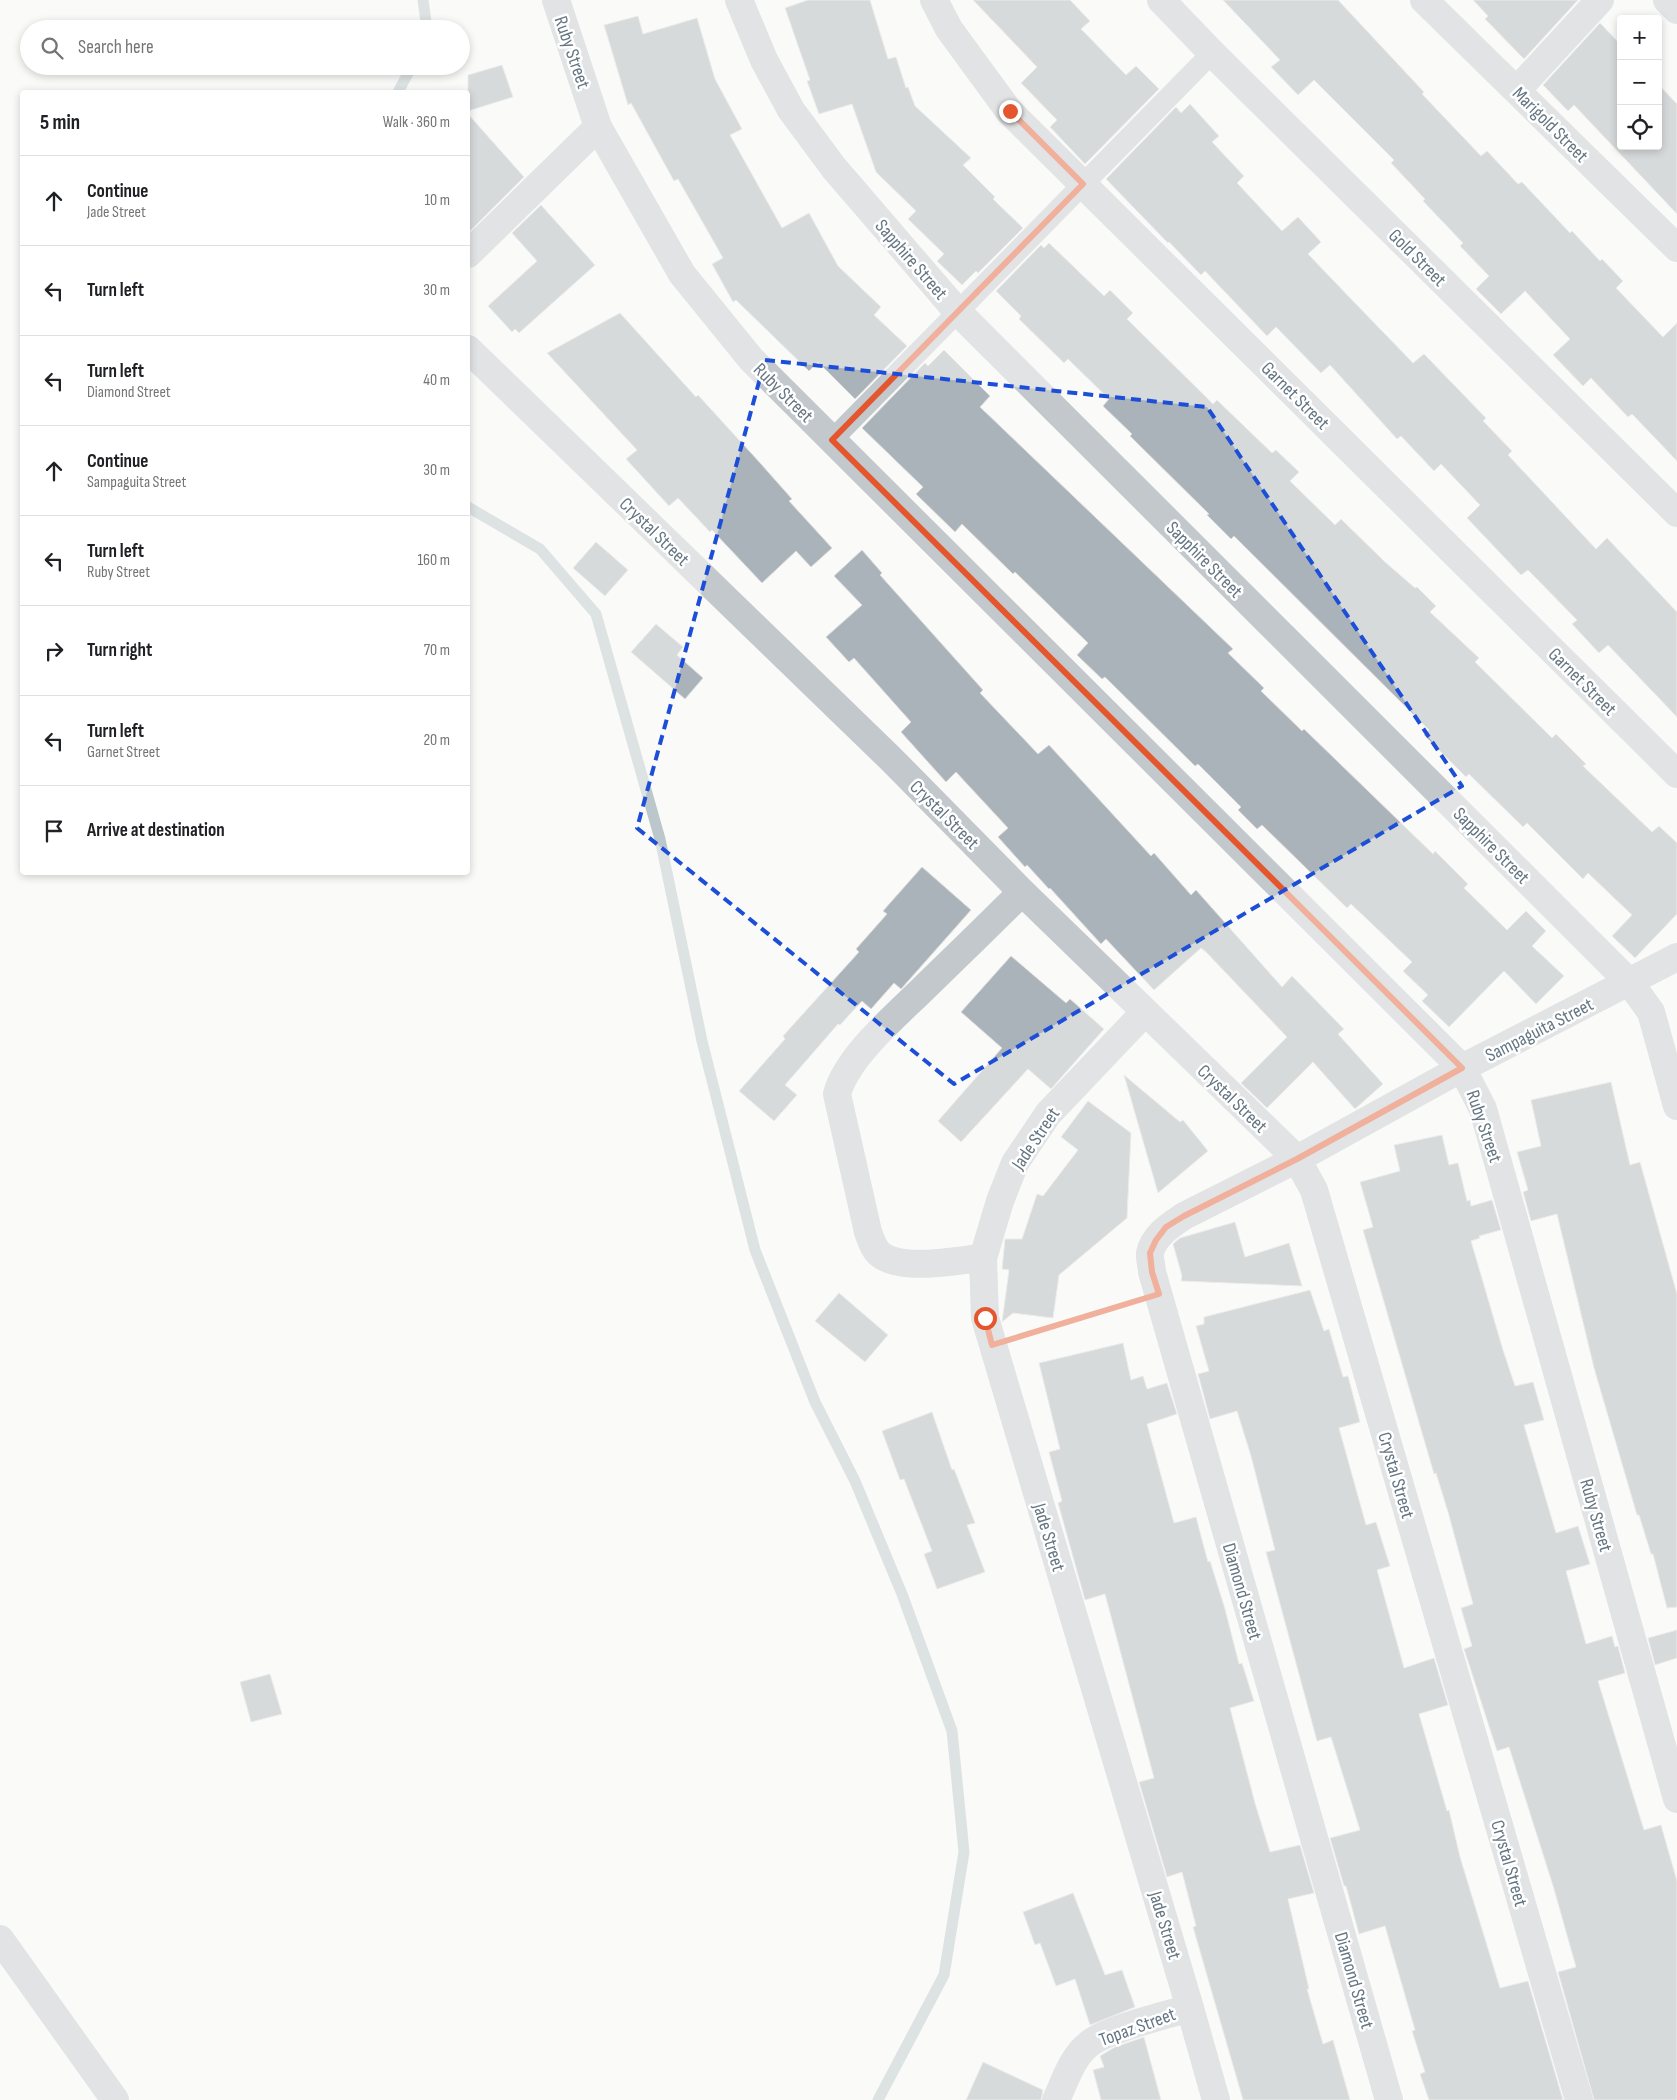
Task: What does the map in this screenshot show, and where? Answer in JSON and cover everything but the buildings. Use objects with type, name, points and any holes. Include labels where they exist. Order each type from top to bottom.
[{"type":"street","name":"Ruby Street","points":[[556,0],[598,128],[682,274],[751,359],[1462,1068],[1483,1108],[1677,1799]]},
{"type":"street","name":"Sapphire Street","points":[[739,0],[764,60],[792,110],[834,168],[957,311],[1630,982],[1651,1012],[1677,1106]]},
{"type":"street","name":"Garnet Street","points":[[934,0],[949,29],[1010,111],[1677,774]]},
{"type":"street","name":"Gold Street","points":[[1161,0],[1212,53],[1677,513]]},
{"type":"street","name":"Marigold Street","points":[[1424,0],[1677,248]]},
{"type":"street","points":[[1517,90],[1600,0]]},
{"type":"street","points":[[1667,0],[1677,10]]},
{"type":"street","points":[[470,252],[598,128]]},
{"type":"street","name":"Crystal Street","points":[[470,351],[884,752],[1022,892],[1297,1159],[1314,1190],[1579,2100]]},
{"type":"street","points":[[983,1258],[918,1264],[894,1262],[877,1251],[868,1232],[837,1094],[840,1081],[848,1069],[881,1030],[1022,892]]},
{"type":"street","name":"Sampaguita Street","points":[[1297,1159],[1462,1068],[1677,957]]},
{"type":"street","name":"Jade Street","points":[[1144,1012],[1048,1114],[1015,1163],[1000,1201],[983,1258],[985,1318],[1216,2100]]},
{"type":"street","name":"Diamond Street","points":[[1297,1159],[1166,1227],[1156,1240],[1150,1253],[1152,1272],[1389,2100]]},
{"type":"street","points":[[0,1939],[115,2100]]},
{"type":"street","name":"Topaz Street","points":[[1056,2100],[1074,2062],[1089,2044],[1111,2033],[1190,2008]]},
{"type":"lane","points":[[832,440],[1212,53]]},
{"type":"path","points":[[992,1345],[1159,1294]]},
{"type":"highlighted area","points":[[765,360],[1207,407],[1462,786],[954,1084],[637,828]]},
{"type":"waterway","points":[[423,0],[426,20]]},
{"type":"waterway","points":[[399,90],[407,75]]},
{"type":"waterway","points":[[470,508],[540,549],[596,614],[660,839],[702,1041],[755,1250],[815,1402],[855,1481],[902,1594],[952,1731],[964,1852],[944,1975],[878,2100]]},
{"type":"route","points":[[985,1318],[992,1345],[1159,1294],[1152,1272],[1150,1253],[1156,1240],[1166,1227],[1297,1159],[1462,1068],[832,440],[1083,184],[1010,111]]}]
